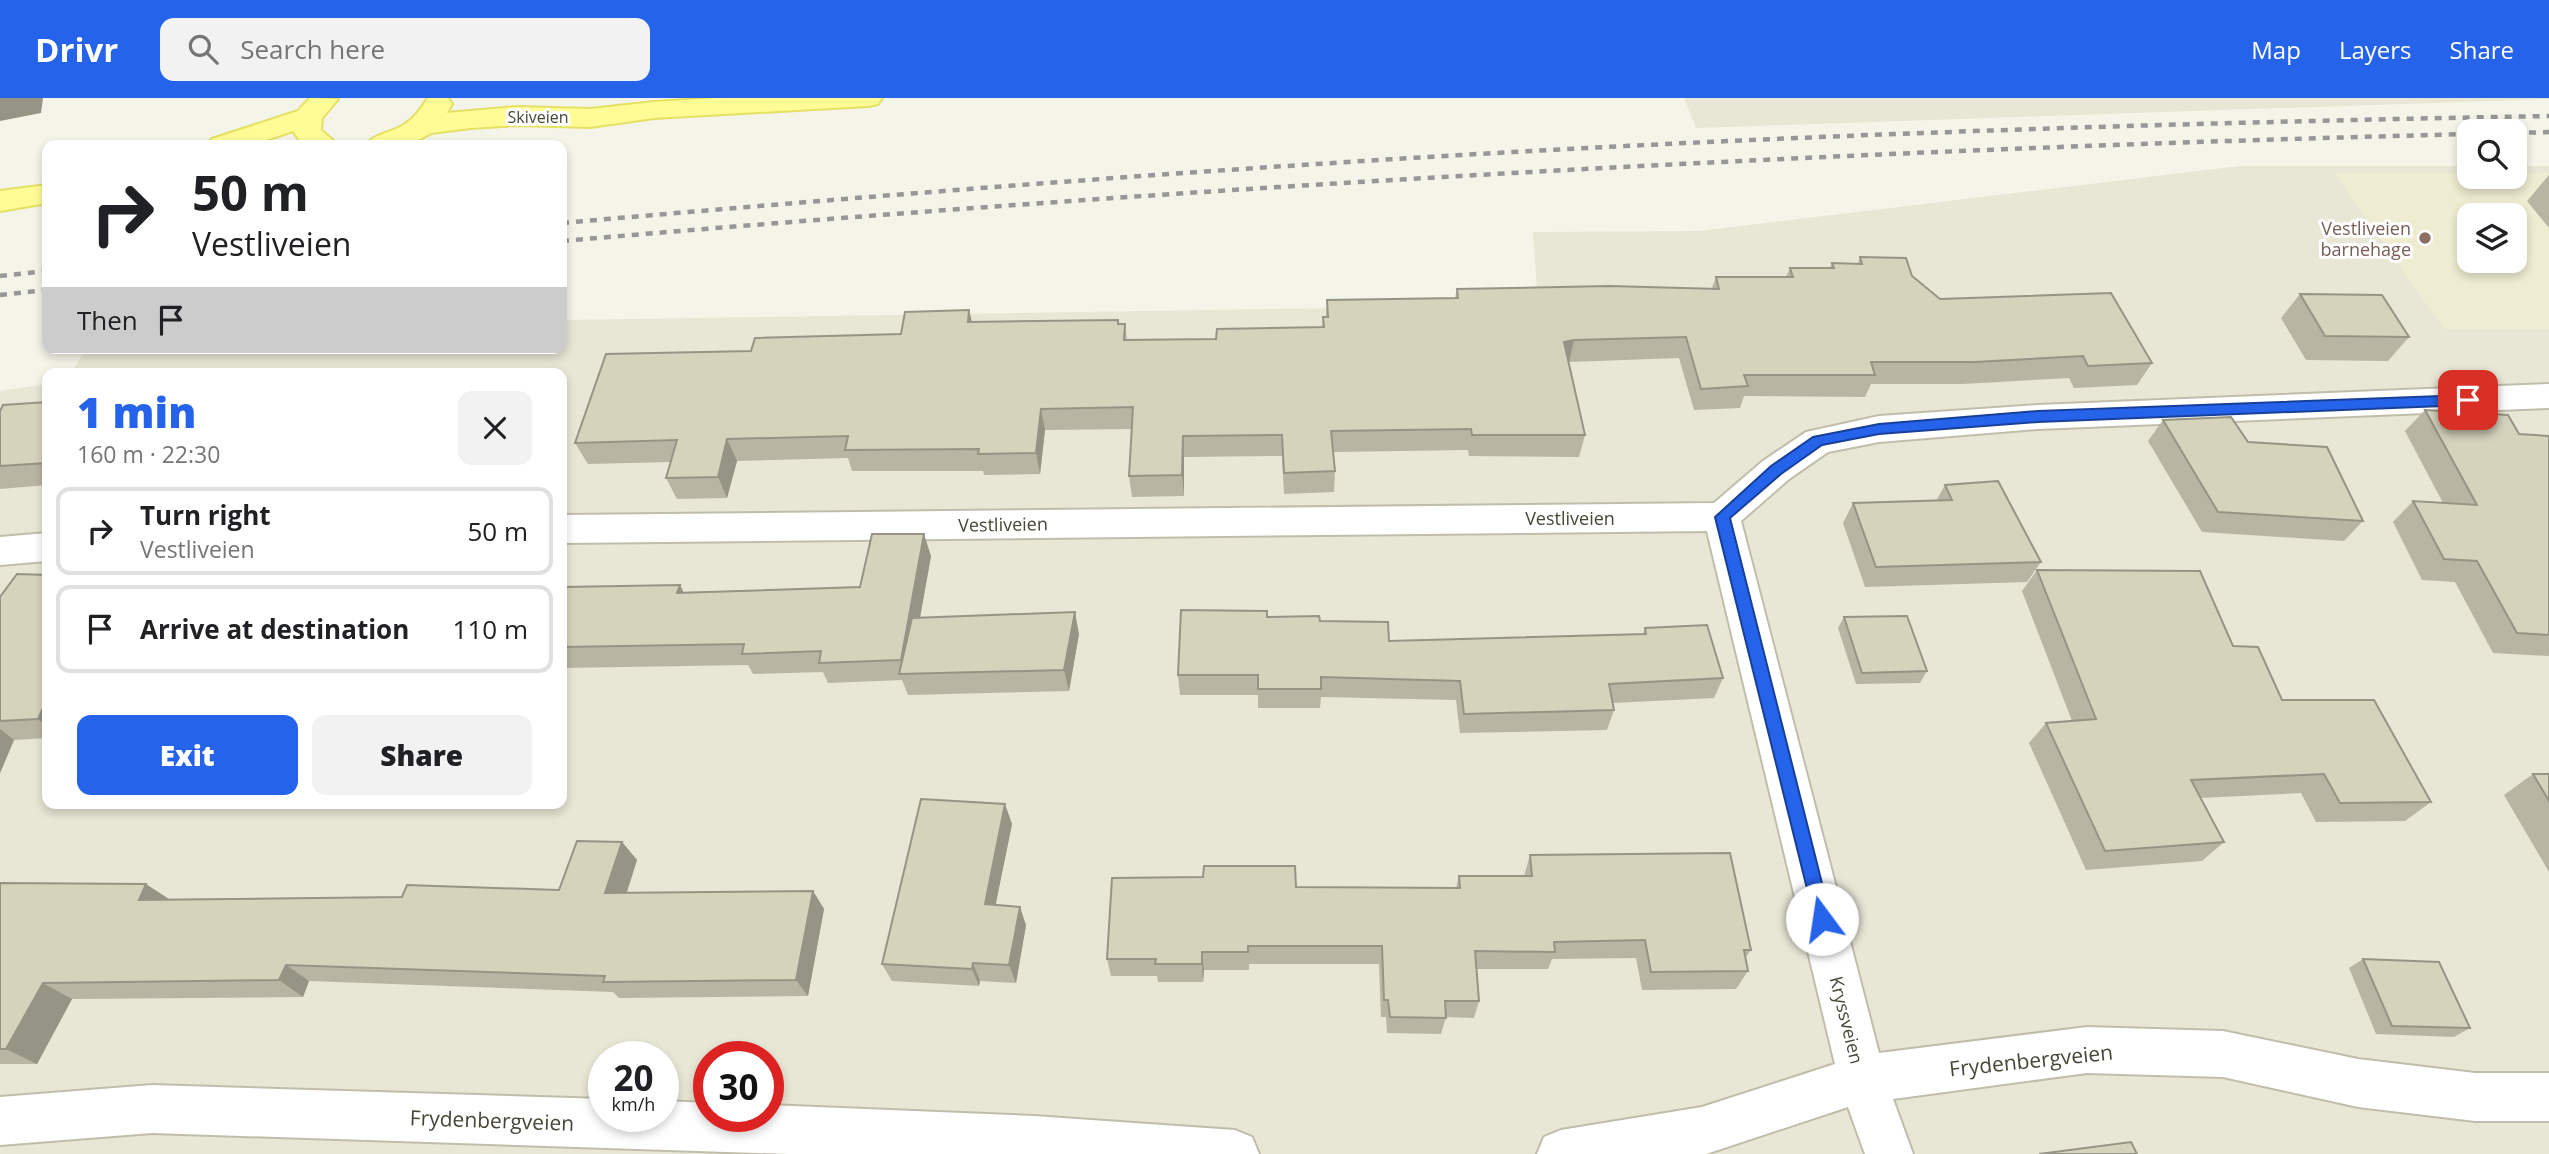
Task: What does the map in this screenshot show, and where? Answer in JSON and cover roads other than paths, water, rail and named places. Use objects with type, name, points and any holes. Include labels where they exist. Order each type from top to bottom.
[{"type":"main road","points":[[394,140],[423,125],[433,114],[438,98]]},
{"type":"main road","name":"Skiveien","points":[[597,98],[654,110]]},
{"type":"main road","name":"Skiveien","points":[[423,125],[516,116],[590,118],[654,110],[751,107],[868,98]]},
{"type":"main road","points":[[235,140],[317,108]]},
{"type":"main road","points":[[313,140],[307,130],[317,108]]},
{"type":"main road","points":[[0,201],[42,195]]},
{"type":"street","points":[[1722,517],[1776,470],[1818,441],[1879,429],[2038,416],[2549,396]]},
{"type":"street","name":"Vestliveien","points":[[567,530],[1722,517]]},
{"type":"street","name":"Kryssveien","points":[[1722,517],[1862,1079],[1889,1154]]},
{"type":"street","points":[[0,551],[42,547]]},
{"type":"street","name":"Frydenbergveien","points":[[1561,1154],[1702,1131],[1862,1079],[2087,1050],[2222,1054],[2358,1083],[2475,1097],[2549,1097]]},
{"type":"street","name":"Frydenbergveien","points":[[0,1121],[180,1110],[811,1130],[1034,1140],[1236,1154]]},
{"type":"railway","points":[[567,223],[1056,182],[1549,150],[2049,128],[2549,116]]},
{"type":"railway","points":[[2527,133],[2549,132]]},
{"type":"railway","points":[[567,241],[1038,203],[1515,173],[1992,150],[2457,134]]},
{"type":"railway","points":[[0,276],[42,272]]},
{"type":"railway","points":[[0,295],[42,291]]},
{"type":"place","name":"Vestliveien barnehage","points":[[2425,238]]}]
